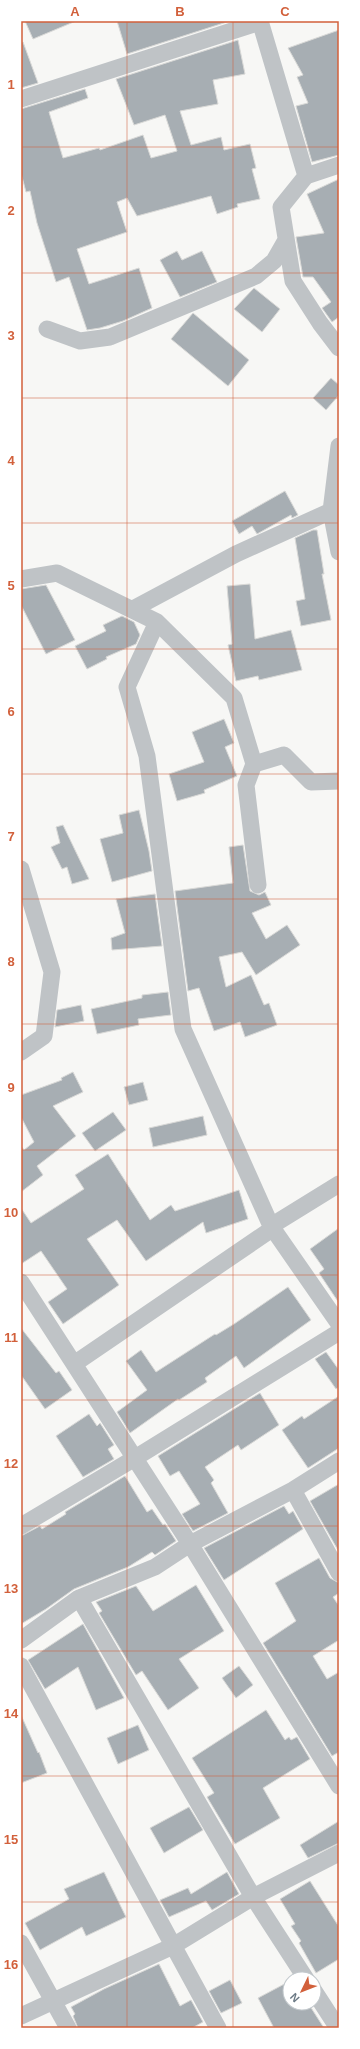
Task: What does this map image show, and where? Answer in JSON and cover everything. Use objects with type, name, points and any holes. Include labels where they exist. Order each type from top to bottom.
[{"type":"street","points":[[21,99],[260,22],[306,176]]},
{"type":"street","points":[[339,166],[306,176],[281,207],[293,281],[333,327],[339,348]]},
{"type":"street","points":[[46,329],[80,341],[110,337],[256,276],[274,261],[286,240]]},
{"type":"street","points":[[339,446],[331,511],[339,552]]},
{"type":"street","points":[[133,608],[236,554],[331,511]]},
{"type":"street","points":[[21,579],[57,573],[133,608],[158,622],[234,698],[254,764],[246,785],[258,885]]},
{"type":"street","points":[[158,622],[127,687],[147,756],[183,1029],[271,1226],[339,1324]]},
{"type":"street","points":[[254,764],[284,755],[310,782],[339,781]]},
{"type":"street","points":[[21,870],[52,972],[44,1036],[21,1052]]},
{"type":"street","points":[[74,1364],[269,1231],[271,1226],[339,1184]]},
{"type":"street","points":[[21,1282],[190,1544],[339,1786]]},
{"type":"street","points":[[21,1526],[135,1458],[339,1332]]},
{"type":"street","points":[[21,1640],[79,1598],[155,1566],[190,1544],[293,1490],[339,1461]]},
{"type":"street","points":[[293,1490],[339,1573]]},
{"type":"street","points":[[79,1598],[253,1897],[301,1971]]},
{"type":"street","points":[[21,1666],[218,2028]]},
{"type":"street","points":[[21,2016],[173,1946],[253,1897],[339,1853]]},
{"type":"street","points":[[21,1943],[68,2028]]},
{"type":"street","points":[[322,2003],[338,2028]]},
{"type":"building","points":[[25,21],[76,21],[33,39]]},
{"type":"building","points":[[117,21],[230,21],[127,54]]},
{"type":"building","points":[[339,30],[339,155],[312,162],[296,106],[308,103],[297,77],[303,75],[288,48]]},
{"type":"building","points":[[238,40],[245,74],[213,80],[218,104],[180,111],[191,145],[221,137],[224,150],[250,144],[256,168],[252,169],[260,199],[237,204],[238,207],[217,214],[211,196],[137,216],[127,198],[117,202],[127,232],[77,249],[89,284],[139,268],[152,308],[123,321],[100,328],[87,330],[69,277],[56,282],[37,223],[30,191],[26,192],[21,173],[21,109],[85,89],[88,98],[49,112],[63,158],[99,148],[100,150],[143,135],[151,158],[177,151],[165,115],[134,125],[116,79]]},
{"type":"building","points":[[21,42],[23,42],[38,83],[21,88]]},
{"type":"building","points":[[339,179],[339,317],[332,322],[322,308],[331,302],[313,277],[303,277],[296,237],[324,233],[307,194]]},
{"type":"building","points":[[177,251],[182,260],[202,251],[217,282],[180,297],[160,260]]},
{"type":"building","points":[[254,288],[280,309],[262,332],[234,309]]},
{"type":"building","points":[[193,313],[249,360],[228,386],[171,339]]},
{"type":"building","points":[[331,378],[339,385],[339,395],[326,410],[313,398]]},
{"type":"building","points":[[285,491],[298,515],[292,518],[291,515],[257,534],[252,526],[239,534],[232,521]]},
{"type":"building","points":[[313,530],[317,530],[324,574],[322,574],[331,620],[301,626],[296,601],[305,599],[295,538]]},
{"type":"building","points":[[250,584],[255,639],[291,630],[302,670],[259,680],[258,676],[236,681],[228,645],[232,644],[227,586]]},
{"type":"building","points":[[46,585],[75,640],[46,654],[21,605],[21,589]]},
{"type":"building","points":[[122,616],[134,622],[140,635],[136,644],[106,657],[107,659],[87,669],[75,646],[106,631],[103,625]]},
{"type":"building","points":[[224,719],[234,743],[225,747],[237,776],[204,790],[205,793],[177,801],[169,774],[204,762],[192,732]]},
{"type":"building","points":[[139,810],[149,851],[152,871],[112,882],[100,839],[123,833],[119,815]]},
{"type":"building","points":[[63,825],[89,879],[72,884],[67,867],[62,869],[51,847],[60,843],[56,827]]},
{"type":"building","points":[[243,845],[250,891],[259,895],[265,892],[271,905],[252,913],[266,939],[287,925],[300,945],[256,975],[242,952],[219,957],[226,987],[251,975],[264,1005],[269,1003],[277,1025],[245,1037],[240,1022],[214,1031],[199,988],[188,991],[175,891],[233,883],[229,847]]},
{"type":"building","points":[[155,894],[162,946],[112,950],[111,938],[125,933],[116,899]]},
{"type":"building","points":[[168,992],[171,1015],[138,1019],[139,1025],[97,1034],[91,1009],[142,998],[142,995]]},
{"type":"building","points":[[81,1005],[84,1021],[55,1027],[57,1010]]},
{"type":"building","points":[[73,1072],[83,1092],[53,1106],[76,1136],[37,1166],[43,1175],[21,1192],[21,1146],[24,1150],[34,1142],[21,1117],[21,1095],[62,1080],[61,1078]]},
{"type":"building","points":[[143,1082],[148,1100],[129,1105],[124,1087]]},
{"type":"building","points":[[113,1112],[126,1130],[95,1151],[82,1133]]},
{"type":"building","points":[[203,1116],[207,1135],[153,1147],[149,1128]]},
{"type":"building","points":[[108,1154],[150,1220],[171,1205],[175,1211],[239,1190],[248,1219],[206,1233],[203,1222],[146,1261],[117,1220],[87,1239],[119,1285],[63,1324],[48,1302],[67,1289],[41,1251],[21,1264],[21,1208],[31,1223],[84,1189],[75,1175]]},
{"type":"building","points":[[339,1228],[339,1303],[319,1273],[324,1269],[310,1249]]},
{"type":"building","points":[[288,1287],[311,1320],[244,1368],[236,1356],[205,1378],[207,1382],[179,1400],[178,1399],[130,1433],[117,1412],[147,1390],[126,1361],[141,1350],[156,1372],[215,1334],[216,1335],[234,1324]]},
{"type":"building","points":[[21,1328],[56,1373],[59,1371],[72,1390],[45,1409],[21,1375]]},
{"type":"building","points":[[326,1352],[339,1370],[339,1387],[336,1389],[315,1359]]},
{"type":"building","points":[[260,1393],[279,1425],[241,1450],[238,1445],[205,1467],[214,1480],[211,1483],[228,1513],[193,1531],[182,1514],[200,1504],[179,1471],[170,1476],[158,1456]]},
{"type":"building","points":[[339,1396],[339,1448],[308,1468],[282,1430],[302,1416],[304,1419]]},
{"type":"building","points":[[89,1414],[97,1426],[100,1423],[114,1445],[108,1449],[114,1459],[83,1477],[56,1436]]},
{"type":"building","points":[[125,1476],[147,1512],[152,1509],[163,1525],[165,1524],[176,1541],[155,1555],[152,1552],[128,1567],[74,1589],[46,1609],[21,1624],[21,1536],[40,1526],[42,1529],[66,1514],[65,1512]]},
{"type":"building","points":[[339,1484],[339,1552],[310,1501]]},
{"type":"building","points":[[284,1506],[289,1514],[293,1511],[303,1529],[224,1580],[204,1548]]},
{"type":"building","points":[[319,1558],[330,1578],[339,1583],[339,1593],[333,1597],[339,1606],[339,1640],[313,1656],[327,1679],[339,1672],[339,1752],[332,1756],[263,1643],[296,1621],[275,1583]]},
{"type":"building","points":[[196,1585],[224,1631],[179,1659],[199,1688],[168,1710],[142,1671],[136,1675],[99,1613],[102,1611],[96,1602],[136,1586],[153,1611]]},
{"type":"building","points":[[83,1624],[124,1698],[96,1710],[78,1667],[45,1689],[28,1660]]},
{"type":"building","points":[[239,1666],[253,1685],[236,1698],[222,1678]]},
{"type":"building","points":[[266,1710],[285,1740],[289,1737],[291,1740],[297,1737],[310,1759],[263,1788],[280,1818],[235,1844],[207,1797],[214,1793],[192,1758]]},
{"type":"building","points":[[21,1715],[38,1753],[39,1752],[47,1773],[21,1783]]},
{"type":"building","points":[[138,1725],[149,1750],[118,1764],[107,1738]]},
{"type":"building","points":[[189,1807],[203,1830],[164,1853],[150,1828]]},
{"type":"building","points":[[339,1821],[339,1843],[308,1858],[300,1845]]},
{"type":"building","points":[[104,1872],[126,1917],[86,1936],[82,1927],[40,1950],[25,1923],[69,1899],[64,1889]]},
{"type":"building","points":[[227,1872],[239,1894],[212,1910],[206,1901],[169,1917],[160,1900],[188,1888],[191,1894]]},
{"type":"building","points":[[310,1881],[339,1927],[339,1959],[319,1971],[315,1971],[299,1943],[301,1941],[291,1926],[295,1924],[280,1899]]},
{"type":"building","points":[[159,1964],[180,2006],[191,2000],[203,2022],[192,2028],[78,2028],[73,2016],[75,2014],[71,2007],[104,1989]]},
{"type":"building","points":[[230,1980],[242,2003],[221,2013],[209,1991]]},
{"type":"building","points":[[282,1985],[282,2011],[313,2011],[324,2028],[274,2028],[258,1998]]}]
